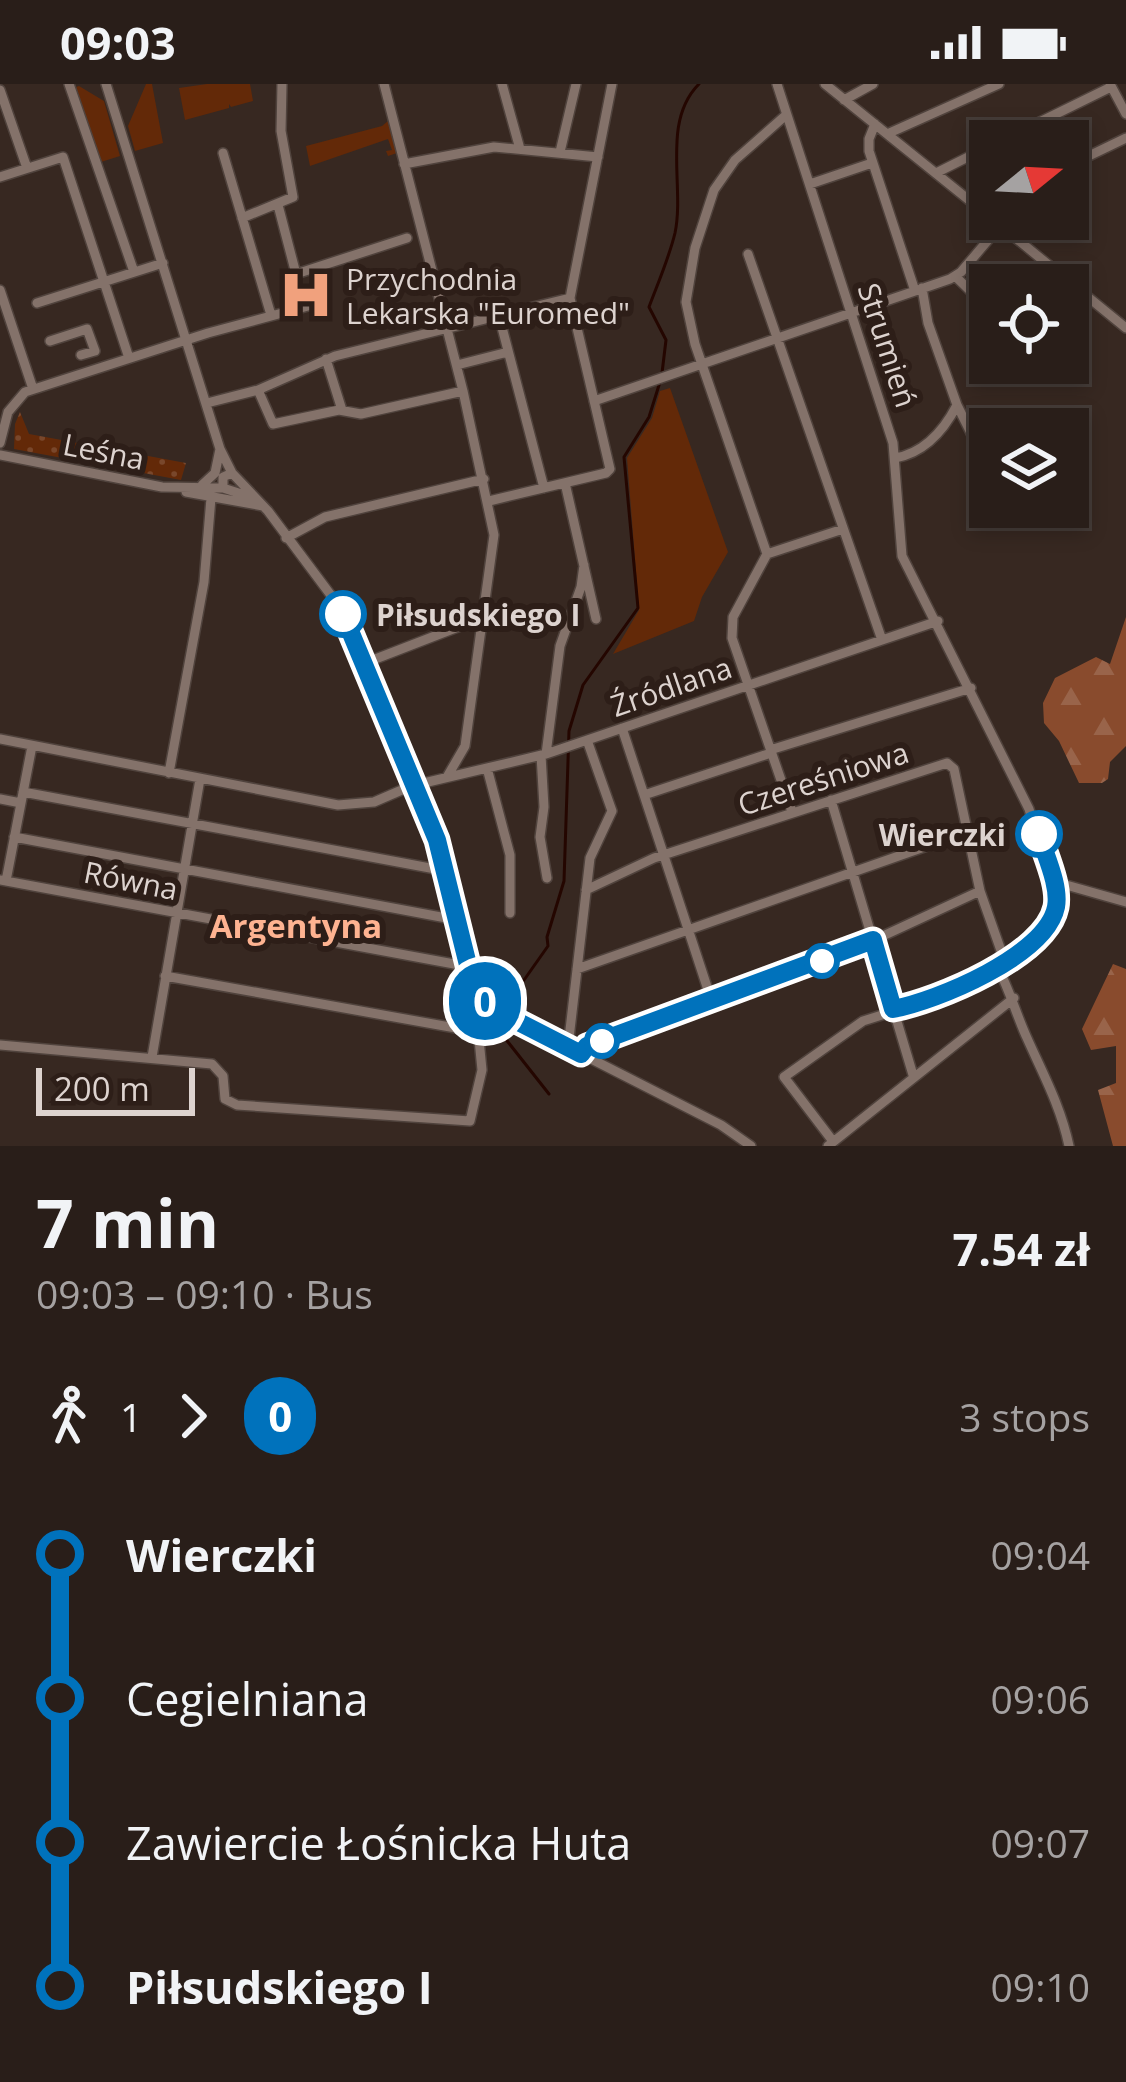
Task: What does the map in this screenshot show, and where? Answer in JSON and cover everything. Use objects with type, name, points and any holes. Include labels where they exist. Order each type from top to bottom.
[{"type":"street","points":[[69,84],[134,272]]},
{"type":"street","points":[[106,84],[229,482],[259,502],[333,598],[365,663],[411,793],[446,871],[473,985],[488,1004],[721,1125],[751,1146]]},
{"type":"street","points":[[242,218],[293,197],[280,131],[282,84]]},
{"type":"street","points":[[384,84],[484,479],[494,550],[465,746],[447,777]]},
{"type":"street","points":[[502,84],[520,149]]},
{"type":"street","points":[[560,152],[576,84]]},
{"type":"street","points":[[489,501],[609,472],[570,298],[612,84]]},
{"type":"street","name":"Strumień","points":[[777,84],[895,458],[902,556],[938,621]]},
{"type":"street","points":[[825,84],[969,199]]},
{"type":"street","points":[[844,100],[873,84]]},
{"type":"street","points":[[887,134],[1000,84]]},
{"type":"street","points":[[1042,120],[1110,85],[1126,114]]},
{"type":"street","points":[[0,90],[27,168]]},
{"type":"street","points":[[767,554],[701,365],[686,302],[704,216],[723,174],[786,115]]},
{"type":"street","points":[[875,124],[868,142],[872,163],[969,429]]},
{"type":"street","points":[[1089,156],[1126,138]]},
{"type":"street","points":[[404,164],[493,147],[598,157]]},
{"type":"street","points":[[223,153],[271,315]]},
{"type":"street","points":[[935,173],[969,156]]},
{"type":"street","points":[[0,178],[63,157],[129,358]]},
{"type":"street","points":[[809,184],[872,163]]},
{"type":"street","points":[[278,205],[296,274],[407,238]]},
{"type":"street","points":[[594,400],[955,276],[977,240]]},
{"type":"street","points":[[1020,240],[1126,328]]},
{"type":"street","points":[[748,254],[882,640]]},
{"type":"street","points":[[37,303],[163,263]]},
{"type":"street","points":[[955,276],[969,290]]},
{"type":"street","points":[[0,290],[33,389]]},
{"type":"street","points":[[207,403],[258,390],[326,359],[570,298]]},
{"type":"street","points":[[0,443],[11,406],[33,389],[187,339],[323,302]]},
{"type":"street","points":[[499,316],[544,488]]},
{"type":"street","points":[[50,341],[87,329],[94,351],[81,356]]},
{"type":"street","points":[[457,365],[508,352]]},
{"type":"street","points":[[326,359],[342,410]]},
{"type":"street","points":[[258,390],[273,424],[342,410],[362,414],[463,391]]},
{"type":"street","points":[[895,458],[912,454],[929,442],[957,405]]},
{"type":"street","points":[[200,486],[215,472],[220,449]]},
{"type":"street","name":"Leśna","points":[[0,455],[174,488],[229,482]]},
{"type":"street","points":[[286,538],[325,517],[484,479]]},
{"type":"street","points":[[565,483],[596,619]]},
{"type":"street","points":[[174,488],[212,498],[259,502]]},
{"type":"street","points":[[169,773],[205,582],[212,498]]},
{"type":"street","points":[[791,812],[748,686],[731,627],[733,616],[767,554],[843,529]]},
{"type":"street","points":[[547,878],[540,837],[543,754],[560,646],[584,565]]},
{"type":"street","points":[[365,663],[484,617]]},
{"type":"street","points":[[938,621],[1029,809],[1057,902],[1052,919],[1001,965],[945,995],[863,1021],[784,1077],[830,1143],[1014,998]]},
{"type":"street","name":"Źródlana","points":[[0,739],[342,806],[361,805],[569,746],[938,621]]},
{"type":"street","points":[[644,795],[971,688]]},
{"type":"street","points":[[622,728],[712,1002]]},
{"type":"street","points":[[568,1047],[592,851],[612,811],[587,740]]},
{"type":"street","points":[[3,881],[32,746]]},
{"type":"street","points":[[465,746],[471,760],[485,768],[510,855],[510,913]]},
{"type":"street","name":"Czereśniowa","points":[[586,890],[663,855],[951,764],[1001,965],[1024,1033],[1058,1106],[1069,1146]]},
{"type":"street","points":[[152,1057],[200,779]]},
{"type":"street","points":[[0,799],[22,798],[193,824],[446,871]]},
{"type":"street","points":[[831,800],[913,1075]]},
{"type":"street","points":[[577,969],[967,832]]},
{"type":"street","points":[[14,837],[457,920]]},
{"type":"street","name":"Równa","points":[[3,881],[466,966]]},
{"type":"street","points":[[1052,881],[1126,902]]},
{"type":"street","points":[[581,1054],[587,1046],[873,940],[980,891]]},
{"type":"street","points":[[165,976],[478,1032]]},
{"type":"street","points":[[0,1045],[218,1066],[225,1099],[237,1105],[470,1120],[482,1070],[477,1019],[488,1004]]},
{"type":"shaded area","points":[[146,84],[152,84],[163,143],[135,151],[128,126]]},
{"type":"shaded area","points":[[250,84],[253,101],[185,120],[179,88]]},
{"type":"shaded area","points":[[79,86],[104,101],[120,156],[101,162]]},
{"type":"shaded area","points":[[388,121],[397,153],[388,156],[386,151],[392,150],[388,139],[310,166],[306,146]]},
{"type":"shaded area","points":[[670,388],[728,552],[694,621],[613,654],[639,610],[627,458],[652,418],[660,391]]},
{"type":"shaded area","points":[[20,412],[29,434],[186,463],[181,480],[14,449]]},
{"type":"green space","points":[[1126,617],[1126,746],[1110,762],[1108,779],[1079,783],[1059,741],[1044,723],[1043,703],[1055,678],[1096,657],[1110,664]]},
{"type":"green space","points":[[1113,964],[1126,969],[1126,1146],[1113,1146],[1098,1090],[1116,1083],[1116,1046],[1091,1050],[1082,1029]]},
{"type":"waterway","points":[[662,373],[666,340],[649,307],[675,233],[681,117],[699,84]]},
{"type":"waterway","points":[[505,1007],[548,946],[564,881],[569,731],[583,685],[638,608],[624,457],[649,417],[660,382]]},
{"type":"waterway","points":[[497,1021],[497,1028],[549,1094]]},
{"type":"bus line","name":"0","points":[[343,614],[437,840],[473,985],[499,1012],[581,1054],[587,1046],[873,940],[893,1009],[972,983],[998,968],[1052,919],[1056,894],[1039,834]]},
{"type":"place","name":"Przychodnia Lekarska \"Euromed\"","points":[[306,295]]},
{"type":"place","name":"Piłsudskiego I","points":[[343,614]]},
{"type":"place","name":"Wierczki","points":[[1039,834]]},
{"type":"district","name":"Argentyna","points":[[296,925]]}]
